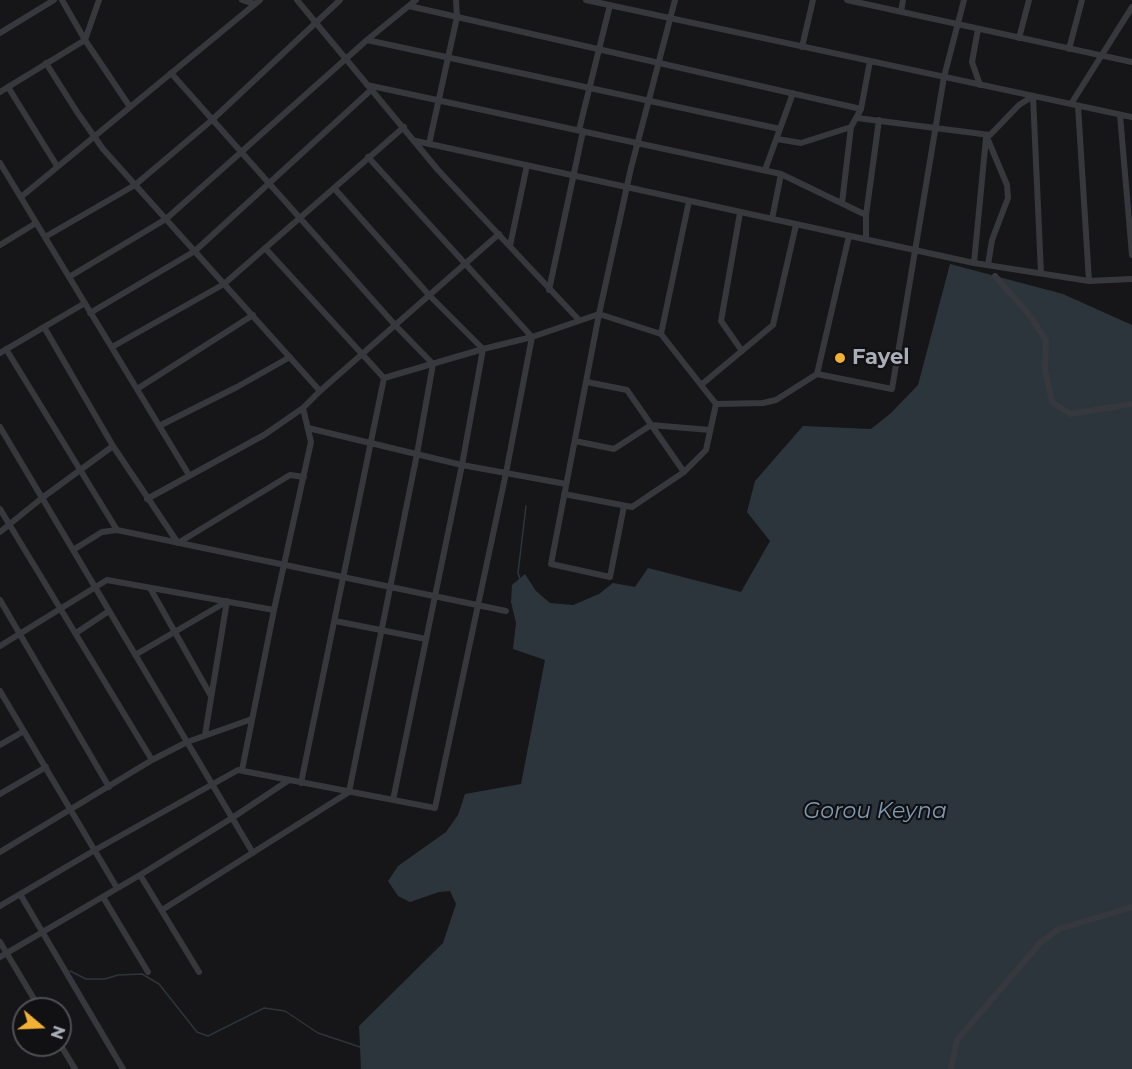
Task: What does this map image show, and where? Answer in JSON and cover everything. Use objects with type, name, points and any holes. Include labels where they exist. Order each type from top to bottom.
[{"type":"street","points":[[0,33],[54,0]]},
{"type":"street","points":[[62,0],[85,40],[130,107]]},
{"type":"street","points":[[0,92],[85,40],[99,0]]},
{"type":"street","points":[[242,0],[257,2]]},
{"type":"street","points":[[297,0],[438,170],[579,320]]},
{"type":"street","points":[[45,237],[135,185],[212,120],[340,0]]},
{"type":"street","points":[[69,277],[166,219],[346,58],[416,0]]},
{"type":"street","points":[[429,144],[457,17],[456,0]]},
{"type":"street","points":[[586,0],[1132,117]]},
{"type":"street","points":[[624,506],[610,577],[551,564],[599,314],[637,143],[675,0]]},
{"type":"street","points":[[802,46],[813,0]]},
{"type":"street","points":[[847,0],[1132,62]]},
{"type":"street","points":[[900,12],[903,0]]},
{"type":"street","points":[[716,404],[763,403],[776,400],[817,374],[892,389],[945,77],[964,0]]},
{"type":"street","points":[[1019,38],[1029,0]]},
{"type":"street","points":[[1069,49],[1082,0]]},
{"type":"street","points":[[21,197],[257,2]]},
{"type":"street","points":[[549,290],[589,88],[610,5]]},
{"type":"street","points":[[409,6],[861,109]]},
{"type":"street","points":[[1089,281],[1075,105],[1132,7]]},
{"type":"street","points":[[978,29],[972,62],[980,85]]},
{"type":"street","points":[[367,40],[780,129]]},
{"type":"street","points":[[842,203],[851,127],[861,109],[870,61]]},
{"type":"street","points":[[46,63],[94,136],[135,185],[320,391]]},
{"type":"street","points":[[171,73],[433,364]]},
{"type":"street","points":[[8,87],[57,166]]},
{"type":"street","points":[[369,87],[781,174],[866,215]]},
{"type":"street","points":[[90,313],[195,251],[269,184],[369,87]]},
{"type":"street","points":[[765,170],[793,93]]},
{"type":"street","points":[[857,118],[990,135],[1019,105],[1033,96]]},
{"type":"street","points":[[1033,96],[1041,273]]},
{"type":"street","points":[[1120,115],[1132,255]]},
{"type":"street","points":[[866,239],[866,215],[879,120]]},
{"type":"street","points":[[112,347],[224,284],[404,127]]},
{"type":"street","points":[[777,138],[801,143],[851,127]]},
{"type":"street","points":[[974,263],[986,135]]},
{"type":"street","points":[[986,135],[1007,185],[1008,198],[992,240],[988,265]]},
{"type":"street","points":[[416,141],[974,263],[1089,281],[1132,279]]},
{"type":"street","points":[[369,157],[532,337]]},
{"type":"street","points":[[0,163],[189,475]]},
{"type":"street","points":[[510,246],[527,165]]},
{"type":"street","points":[[772,219],[781,174]]},
{"type":"street","points":[[334,188],[429,295],[483,349]]},
{"type":"street","points":[[661,334],[689,201]]},
{"type":"street","points":[[740,213],[721,321],[742,351]]},
{"type":"street","points":[[0,245],[36,223]]},
{"type":"street","points":[[701,385],[773,325],[796,225]]},
{"type":"street","points":[[147,499],[264,435],[303,408],[499,234]]},
{"type":"street","points":[[817,374],[849,236]]},
{"type":"street","points":[[265,248],[384,378]]},
{"type":"street","points":[[995,276],[1027,312],[1046,340],[1045,370],[1052,402],[1071,414],[1132,404]]},
{"type":"street","points":[[85,303],[3,351],[117,530]]},
{"type":"street","points":[[384,378],[532,337],[599,314],[661,334],[716,404]]},
{"type":"street","points":[[137,389],[253,315]]},
{"type":"street","points":[[44,327],[113,446],[178,543]]},
{"type":"street","points":[[0,906],[94,850],[238,770],[435,808],[506,473],[532,337]]},
{"type":"street","points":[[393,800],[462,465],[483,349]]},
{"type":"street","points":[[159,426],[237,387],[290,357]]},
{"type":"street","points":[[162,910],[349,792],[433,364]]},
{"type":"street","points":[[301,783],[384,378]]},
{"type":"street","points":[[587,382],[627,390],[684,472]]},
{"type":"street","points":[[564,494],[632,507],[684,472],[706,450],[716,404]]},
{"type":"street","points":[[242,770],[311,442],[303,408]]},
{"type":"street","points":[[575,441],[614,448],[651,425],[710,430]]},
{"type":"street","points":[[0,428],[253,853]]},
{"type":"street","points":[[308,428],[462,465],[566,484]]},
{"type":"street","points":[[0,532],[113,446]]},
{"type":"street","points":[[178,543],[290,475],[304,477]]},
{"type":"street","points":[[0,509],[152,760]]},
{"type":"street","points":[[73,550],[102,532],[117,530],[343,579],[506,611]]},
{"type":"street","points":[[0,646],[107,580],[274,610]]},
{"type":"street","points":[[150,588],[211,696]]},
{"type":"street","points":[[0,600],[109,787]]},
{"type":"street","points":[[135,656],[227,601]]},
{"type":"street","points":[[205,735],[227,601]]},
{"type":"street","points":[[76,633],[109,611]]},
{"type":"street","points":[[334,621],[426,639]]},
{"type":"street","points":[[0,691],[117,888]]},
{"type":"street","points":[[0,852],[152,760],[187,742],[252,719]]},
{"type":"street","points":[[0,745],[24,730]]},
{"type":"street","points":[[0,794],[46,767]]},
{"type":"street","points":[[0,957],[140,875],[289,780]]},
{"type":"street","points":[[140,875],[199,972]]},
{"type":"street","points":[[20,894],[123,1069]]},
{"type":"street","points":[[103,897],[148,972]]},
{"type":"street","points":[[951,1069],[957,1040],[1040,943],[1059,929],[1132,907]]},
{"type":"street","points":[[0,942],[32,997]]},
{"type":"water","name":"Gorou Keyna","points":[[950,264],[1063,294],[1132,325],[1132,1069],[361,1069],[359,1026],[443,943],[456,904],[450,891],[439,892],[410,902],[398,896],[388,881],[398,866],[446,832],[458,815],[465,794],[521,784],[545,660],[513,649],[516,623],[511,602],[512,585],[525,574],[536,591],[550,603],[573,605],[599,594],[613,583],[635,587],[648,568],[741,592],[770,541],[747,512],[755,481],[803,426],[871,429],[891,413],[918,385]]},
{"type":"waterway","points":[[520,579],[518,573],[526,506]]},
{"type":"waterway","points":[[70,971],[86,979],[142,974],[159,984],[197,1032],[208,1036],[264,1008],[285,1011],[318,1033],[360,1047]]},
{"type":"place","name":"Fayel","points":[[840,358]]}]
